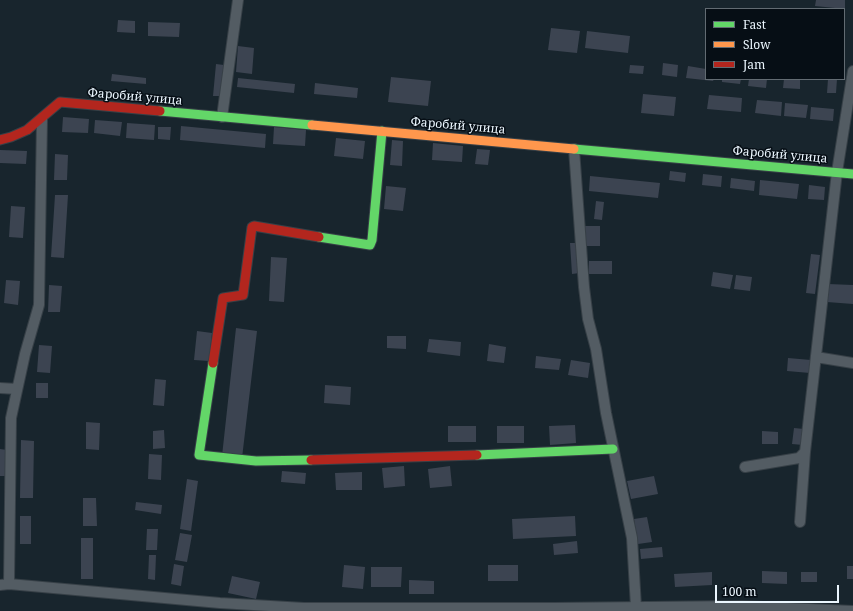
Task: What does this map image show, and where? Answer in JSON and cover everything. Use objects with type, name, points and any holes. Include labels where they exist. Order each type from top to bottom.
[{"type":"street","points":[[222,117],[238,0]]},
{"type":"street","points":[[800,522],[805,452],[837,172],[853,71]]},
{"type":"street","name":"Фаробий улица","points":[[42,119],[52,107],[60,102],[853,174]]},
{"type":"street","points":[[0,140],[11,139],[42,119]]},
{"type":"street","points":[[42,119],[39,305],[25,354],[11,418],[4,585],[220,603],[304,608],[742,606],[853,611]]},
{"type":"street","points":[[382,132],[372,240],[370,245],[254,226],[252,227],[243,295],[223,298],[199,455],[256,461],[517,454],[613,448]]},
{"type":"street","points":[[574,149],[584,287],[588,319],[596,349],[606,413],[632,538],[636,607]]},
{"type":"street","points":[[816,358],[853,363]]},
{"type":"street","points":[[0,388],[17,389]]},
{"type":"street","points":[[744,466],[799,458],[805,452]]},
{"type":"building","points":[[816,0],[845,0],[845,8],[815,6]]},
{"type":"building","points":[[118,20],[135,21],[135,33],[117,32]]},
{"type":"building","points":[[148,22],[180,23],[179,37],[148,36]]},
{"type":"building","points":[[551,28],[580,31],[577,53],[548,50]]},
{"type":"building","points":[[587,31],[630,36],[628,53],[585,48]]},
{"type":"building","points":[[238,46],[254,48],[252,74],[236,72]]},
{"type":"building","points":[[663,63],[678,65],[677,77],[662,75]]},
{"type":"building","points":[[216,64],[224,65],[222,96],[213,96]]},
{"type":"building","points":[[630,65],[644,66],[643,74],[629,73]]},
{"type":"building","points":[[688,66],[705,69],[705,80],[714,80],[713,81],[686,78]]},
{"type":"building","points":[[112,74],[146,78],[146,84],[111,81]]},
{"type":"building","points":[[391,77],[431,81],[428,106],[388,102]]},
{"type":"building","points":[[238,78],[295,84],[294,93],[237,87]]},
{"type":"building","points":[[722,80],[741,80],[740,84],[722,82]]},
{"type":"building","points":[[749,80],[767,80],[766,88],[748,86]]},
{"type":"building","points":[[784,80],[800,80],[800,89],[783,88]]},
{"type":"building","points":[[828,80],[837,80],[836,93],[827,93]]},
{"type":"building","points":[[315,83],[358,88],[357,98],[314,94]]},
{"type":"building","points":[[643,94],[676,97],[674,116],[641,113]]},
{"type":"building","points":[[709,95],[742,98],[741,112],[707,109]]},
{"type":"building","points":[[757,100],[782,102],[781,116],[755,113]]},
{"type":"building","points":[[785,103],[808,105],[806,118],[784,116]]},
{"type":"building","points":[[811,107],[834,109],[833,121],[810,119]]},
{"type":"building","points":[[63,117],[89,119],[88,133],[62,132]]},
{"type":"building","points":[[95,120],[122,122],[120,136],[94,133]]},
{"type":"building","points":[[127,123],[155,125],[154,140],[126,138]]},
{"type":"building","points":[[181,126],[266,134],[265,148],[180,140]]},
{"type":"building","points":[[158,127],[171,127],[170,140],[158,139]]},
{"type":"building","points":[[274,127],[306,130],[305,146],[273,144]]},
{"type":"building","points":[[336,138],[365,141],[363,159],[334,156]]},
{"type":"building","points":[[392,140],[403,141],[402,166],[390,165]]},
{"type":"building","points":[[433,143],[463,146],[462,162],[432,160]]},
{"type":"building","points":[[477,149],[490,150],[488,165],[475,164]]},
{"type":"building","points":[[0,150],[27,151],[26,164],[0,163]]},
{"type":"building","points":[[55,154],[68,155],[67,180],[54,180]]},
{"type":"building","points":[[670,171],[686,173],[685,182],[669,180]]},
{"type":"building","points":[[703,174],[722,176],[721,187],[702,185]]},
{"type":"building","points":[[590,176],[660,183],[658,198],[589,191]]},
{"type":"building","points":[[731,178],[755,181],[754,191],[730,188]]},
{"type":"building","points":[[760,180],[799,184],[797,199],[759,195]]},
{"type":"building","points":[[809,185],[825,187],[824,200],[808,199]]},
{"type":"building","points":[[386,186],[406,188],[403,211],[384,209]]},
{"type":"building","points":[[55,195],[68,195],[64,258],[51,257]]},
{"type":"building","points":[[596,201],[604,202],[602,220],[594,219]]},
{"type":"building","points":[[11,206],[25,207],[23,238],[9,237]]},
{"type":"building","points":[[585,226],[600,226],[600,246],[585,246]]},
{"type":"building","points":[[570,243],[579,243],[580,273],[572,274]]},
{"type":"building","points":[[811,254],[820,255],[815,294],[806,293]]},
{"type":"building","points":[[271,257],[287,258],[284,302],[269,301]]},
{"type":"building","points":[[589,261],[612,261],[612,274],[589,274]]},
{"type":"building","points":[[713,272],[733,275],[730,289],[711,286]]},
{"type":"building","points":[[736,275],[752,277],[750,291],[734,289]]},
{"type":"building","points":[[6,280],[20,281],[18,305],[4,303]]},
{"type":"building","points":[[828,284],[853,285],[853,304],[827,302]]},
{"type":"building","points":[[49,285],[62,286],[60,312],[48,312]]},
{"type":"building","points":[[236,328],[257,331],[242,458],[222,456]]},
{"type":"building","points":[[197,331],[212,333],[209,361],[194,360]]},
{"type":"building","points":[[387,336],[406,336],[406,349],[387,348]]},
{"type":"building","points":[[429,339],[461,342],[460,356],[427,352]]},
{"type":"building","points":[[489,344],[506,347],[504,363],[487,361]]},
{"type":"building","points":[[39,345],[52,346],[50,373],[37,372]]},
{"type":"building","points":[[536,356],[561,359],[559,370],[535,368]]},
{"type":"building","points":[[788,358],[811,360],[810,373],[787,371]]},
{"type":"building","points":[[571,360],[590,363],[588,378],[568,375]]},
{"type":"building","points":[[155,379],[166,380],[164,406],[153,405]]},
{"type":"building","points":[[36,383],[48,383],[48,398],[36,398]]},
{"type":"building","points":[[325,385],[351,387],[350,405],[324,403]]},
{"type":"building","points":[[86,422],[100,423],[99,450],[86,449]]},
{"type":"building","points":[[575,425],[576,443],[550,445],[549,426]]},
{"type":"building","points":[[448,426],[476,426],[476,442],[448,442]]},
{"type":"building","points":[[497,426],[524,426],[524,443],[497,443]]},
{"type":"building","points":[[794,428],[804,429],[803,445],[792,444]]},
{"type":"building","points":[[164,430],[165,448],[153,449],[153,431]]},
{"type":"building","points":[[762,431],[778,432],[778,444],[762,444]]},
{"type":"building","points":[[21,440],[34,441],[33,498],[20,498]]},
{"type":"building","points":[[0,449],[7,450],[6,476],[0,476]]},
{"type":"building","points":[[149,454],[162,455],[161,480],[148,479]]},
{"type":"building","points":[[404,466],[405,486],[384,488],[382,468]]},
{"type":"building","points":[[450,466],[452,486],[430,488],[428,469]]},
{"type":"building","points":[[282,471],[306,473],[305,484],[281,482]]},
{"type":"building","points":[[362,472],[362,490],[336,490],[335,473]]},
{"type":"building","points":[[654,476],[658,494],[631,499],[627,481]]},
{"type":"building","points":[[187,479],[198,481],[191,531],[180,529]]},
{"type":"building","points":[[83,498],[96,498],[97,526],[83,526]]},
{"type":"building","points":[[136,502],[162,505],[161,514],[135,510]]},
{"type":"building","points":[[20,516],[31,516],[31,544],[20,544]]},
{"type":"building","points":[[575,516],[576,536],[513,539],[512,519]]},
{"type":"building","points":[[647,517],[652,542],[638,544],[634,519]]},
{"type":"building","points":[[147,529],[158,529],[157,550],[146,550]]},
{"type":"building","points":[[180,533],[192,535],[187,562],[175,560]]},
{"type":"building","points":[[81,538],[93,538],[93,579],[81,579]]},
{"type":"building","points":[[577,541],[578,553],[554,555],[553,544]]},
{"type":"building","points":[[662,547],[663,557],[641,559],[640,549]]},
{"type":"building","points":[[149,555],[156,555],[155,580],[148,579]]},
{"type":"building","points":[[174,564],[184,566],[181,586],[171,584]]},
{"type":"building","points":[[344,565],[365,567],[363,589],[342,587]]},
{"type":"building","points":[[488,565],[518,565],[518,581],[488,581]]},
{"type":"building","points":[[847,566],[853,566],[853,579],[847,579]]},
{"type":"building","points":[[371,567],[402,567],[401,587],[371,587]]},
{"type":"building","points":[[762,571],[787,572],[787,584],[762,583]]},
{"type":"building","points":[[712,572],[712,585],[675,587],[674,574]]},
{"type":"building","points":[[801,572],[817,572],[817,582],[801,582]]},
{"type":"building","points":[[232,576],[260,582],[256,599],[228,593]]},
{"type":"building","points":[[409,580],[434,581],[434,594],[409,594]]},
{"type":"traffic: fast","points":[[160,111],[312,125]]},
{"type":"traffic: fast","points":[[319,237],[370,245],[372,240],[382,131]]},
{"type":"traffic: fast","points":[[574,149],[853,174]]},
{"type":"traffic: fast","points":[[213,363],[199,455],[256,461],[311,460]]},
{"type":"traffic: fast","points":[[477,455],[613,449]]},
{"type":"traffic: slow","points":[[312,125],[574,149]]},
{"type":"traffic: jam","points":[[0,140],[27,130],[60,102],[160,111]]},
{"type":"traffic: jam","points":[[213,363],[223,298],[243,295],[252,227],[254,226],[319,237]]},
{"type":"traffic: jam","points":[[311,460],[477,455]]}]
